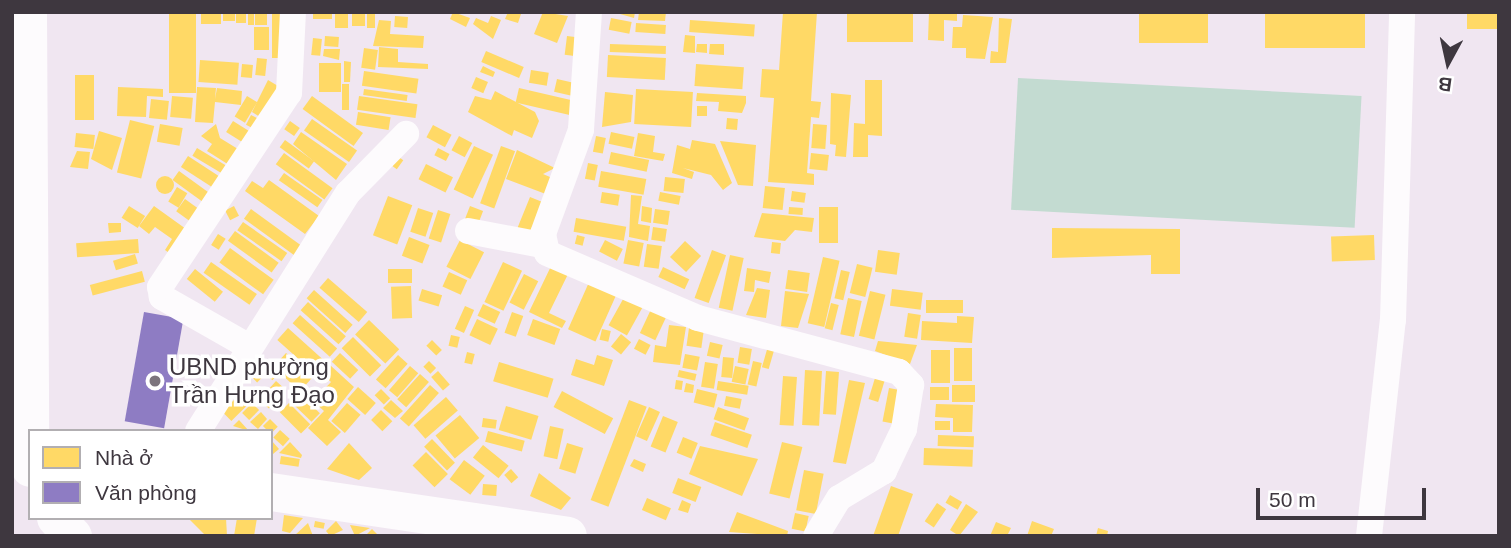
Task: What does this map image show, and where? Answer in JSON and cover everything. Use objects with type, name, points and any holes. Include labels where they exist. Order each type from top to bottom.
[{"type":"street","points":[[25,464],[28,12]]},
{"type":"street","points":[[246,345],[162,297],[160,287],[289,93],[293,12]]},
{"type":"street","points":[[542,245],[581,130],[589,12]]},
{"type":"street","points":[[1369,536],[1393,320],[1402,12]]},
{"type":"street","points":[[199,429],[240,369],[246,345],[348,193],[406,134]]},
{"type":"street","points":[[468,231],[542,245],[547,253],[698,318],[907,377],[912,398],[884,471],[839,498],[816,536]]},
{"type":"street","points":[[273,492],[568,536]]},
{"type":"street","points":[[38,536],[45,520]]},
{"type":"street","points":[[58,520],[73,536]]},
{"type":"green space","points":[[1018,78],[1362,96],[1355,228],[1011,210]]},
{"type":"building: Nhà ở","points":[[169,12],[196,12],[196,93],[169,93]]},
{"type":"building: Nhà ở","points":[[201,12],[221,12],[221,24],[201,24]]},
{"type":"building: Nhà ở","points":[[223,12],[235,12],[235,21],[223,21]]},
{"type":"building: Nhà ở","points":[[236,12],[246,12],[246,23],[236,23]]},
{"type":"building: Nhà ở","points":[[248,12],[254,12],[254,25],[248,25]]},
{"type":"building: Nhà ở","points":[[255,12],[267,12],[267,25],[255,25]]},
{"type":"building: Nhà ở","points":[[272,12],[290,12],[290,58],[272,58]]},
{"type":"building: Nhà ở","points":[[313,12],[332,12],[332,19],[313,19]]},
{"type":"building: Nhà ở","points":[[335,12],[348,12],[348,28],[335,28]]},
{"type":"building: Nhà ở","points":[[352,12],[365,12],[365,26],[352,26]]},
{"type":"building: Nhà ở","points":[[367,12],[375,12],[375,28],[367,28]]},
{"type":"building: Nhà ở","points":[[453,12],[470,18],[466,27],[450,19]]},
{"type":"building: Nhà ở","points":[[508,12],[521,14],[518,23],[505,19]]},
{"type":"building: Nhà ở","points":[[543,12],[568,16],[557,43],[534,34]]},
{"type":"building: Nhà ở","points":[[613,12],[635,12],[634,18]]},
{"type":"building: Nhà ở","points":[[639,12],[666,12],[665,21],[638,20]]},
{"type":"building: Nhà ở","points":[[783,12],[817,12],[811,101],[821,102],[819,118],[811,117],[807,173],[814,174],[814,185],[768,182],[774,98],[760,97],[762,69],[779,70]]},
{"type":"building: Nhà ở","points":[[847,12],[913,12],[913,42],[847,42]]},
{"type":"building: Nhà ở","points":[[929,12],[957,12],[957,21],[944,20],[944,41],[928,40]]},
{"type":"building: Nhà ở","points":[[1139,12],[1208,12],[1208,43],[1139,43]]},
{"type":"building: Nhà ở","points":[[1265,12],[1365,12],[1365,48],[1265,48]]},
{"type":"building: Nhà ở","points":[[1467,12],[1499,12],[1499,29],[1467,29]]},
{"type":"building: Nhà ở","points":[[963,15],[993,17],[985,59],[966,58],[966,48],[952,48],[953,27],[962,27]]},
{"type":"building: Nhà ở","points":[[395,16],[408,17],[407,28],[394,27]]},
{"type":"building: Nhà ở","points":[[491,16],[501,20],[493,39],[473,24],[476,18],[488,23]]},
{"type":"building: Nhà ở","points":[[611,18],[632,22],[629,34],[609,30]]},
{"type":"building: Nhà ở","points":[[999,18],[1012,19],[1006,63],[990,63],[991,51],[998,52]]},
{"type":"building: Nhà ở","points":[[379,20],[391,21],[390,34],[424,36],[423,48],[373,46]]},
{"type":"building: Nhà ở","points":[[690,20],[755,25],[754,37],[689,32]]},
{"type":"building: Nhà ở","points":[[636,23],[666,25],[665,34],[635,32]]},
{"type":"building: Nhà ở","points":[[254,27],[269,27],[269,50],[254,50]]},
{"type":"building: Nhà ở","points":[[685,35],[695,36],[695,53],[683,52]]},
{"type":"building: Nhà ở","points":[[325,36],[339,37],[338,47],[324,46]]},
{"type":"building: Nhà ở","points":[[567,36],[583,38],[581,57],[565,55]]},
{"type":"building: Nhà ở","points":[[313,38],[322,39],[320,56],[311,55]]},
{"type":"building: Nhà ở","points":[[610,44],[666,46],[666,54],[610,52]]},
{"type":"building: Nhà ở","points":[[697,44],[707,44],[707,53],[696,52]]},
{"type":"building: Nhà ở","points":[[710,44],[724,44],[724,55],[709,54]]},
{"type":"building: Nhà ở","points":[[379,47],[398,49],[398,62],[428,64],[428,69],[378,67]]},
{"type":"building: Nhà ở","points":[[364,48],[378,50],[375,70],[361,68]]},
{"type":"building: Nhà ở","points":[[324,49],[340,49],[339,60],[323,56]]},
{"type":"building: Nhà ở","points":[[486,51],[524,67],[519,78],[481,62]]},
{"type":"building: Nhà ở","points":[[608,55],[666,58],[665,80],[607,77]]},
{"type":"building: Nhà ở","points":[[257,58],[267,59],[265,76],[255,75]]},
{"type":"building: Nhà ở","points":[[200,60],[239,63],[237,85],[198,82]]},
{"type":"building: Nhà ở","points":[[344,61],[351,62],[350,82],[344,82]]},
{"type":"building: Nhà ở","points":[[319,63],[341,63],[341,92],[319,92]]},
{"type":"building: Nhà ở","points":[[242,64],[253,65],[252,78],[241,77]]},
{"type":"building: Nhà ở","points":[[696,64],[744,67],[742,89],[694,86]]},
{"type":"building: Nhà ở","points":[[483,66],[495,72],[493,77],[480,72]]},
{"type":"building: Nhà ở","points":[[531,70],[549,73],[547,86],[529,83]]},
{"type":"building: Nhà ở","points":[[364,71],[418,79],[416,94],[362,86]]},
{"type":"building: Nhà ở","points":[[75,75],[94,75],[94,120],[75,120]]},
{"type":"building: Nhà ở","points":[[476,77],[488,82],[483,93],[471,88]]},
{"type":"building: Nhà ở","points":[[557,79],[583,85],[580,98],[554,92]]},
{"type":"building: Nhà ở","points":[[268,80],[283,89],[268,122],[252,112]]},
{"type":"building: Nhà ở","points":[[865,80],[882,80],[882,136],[868,135],[868,157],[853,157],[854,123],[865,124]]},
{"type":"building: Nhà ở","points":[[342,84],[349,84],[349,110],[342,110]]},
{"type":"building: Nhà ở","points":[[118,87],[163,89],[163,97],[147,96],[146,117],[117,116]]},
{"type":"building: Nhà ở","points":[[197,87],[216,88],[215,99],[217,88],[242,91],[241,105],[215,102],[213,123],[195,122]]},
{"type":"building: Nhà ở","points":[[519,88],[579,102],[576,117],[516,103]]},
{"type":"building: Nhà ở","points":[[364,89],[408,95],[407,101],[363,95]]},
{"type":"building: Nhà ở","points":[[636,89],[693,92],[691,127],[634,124]]},
{"type":"building: Nhà ở","points":[[495,91],[535,112],[539,121],[532,138],[514,130],[512,136],[468,112],[475,96],[491,100]]},
{"type":"building: Nhà ở","points":[[605,92],[633,95],[631,122],[602,127]]},
{"type":"building: Nhà ở","points":[[697,93],[746,96],[746,103],[742,113],[718,111],[719,102],[696,101]]},
{"type":"building: Nhà ở","points":[[831,93],[851,95],[846,157],[835,156],[836,145],[830,144]]},
{"type":"building: Nhà ở","points":[[172,96],[193,98],[191,119],[170,117]]},
{"type":"building: Nhà ở","points":[[247,96],[257,102],[245,123],[235,117]]},
{"type":"building: Nhà ở","points":[[312,96],[363,133],[354,146],[303,109]]},
{"type":"building: Nhà ở","points":[[359,96],[417,104],[415,118],[357,110]]},
{"type":"building: Nhà ở","points":[[151,99],[169,101],[167,120],[149,118]]},
{"type":"building: Nhà ở","points":[[697,106],[707,106],[707,116],[697,116]]},
{"type":"building: Nhà ở","points":[[358,112],[391,117],[389,130],[356,125]]},
{"type":"building: Nhà ở","points":[[251,115],[267,123],[262,133],[246,125]]},
{"type":"building: Nhà ở","points":[[727,118],[738,119],[737,130],[726,129]]},
{"type":"building: Nhà ở","points":[[312,119],[357,151],[349,162],[304,130]]},
{"type":"building: Nhà ở","points":[[130,120],[154,126],[141,178],[117,172]]},
{"type":"building: Nhà ở","points":[[233,121],[254,134],[247,145],[226,132]]},
{"type":"building: Nhà ở","points":[[290,121],[300,128],[294,136],[284,129]]},
{"type":"building: Nhà ở","points":[[160,124],[183,128],[180,146],[157,142]]},
{"type":"building: Nhà ở","points":[[216,124],[220,138],[246,154],[237,170],[207,151],[212,144],[201,136]]},
{"type":"building: Nhà ở","points":[[813,124],[827,125],[825,149],[811,148]]},
{"type":"building: Nhà ở","points":[[433,125],[452,135],[445,147],[426,137]]},
{"type":"building: Nhà ở","points":[[99,131],[122,138],[112,170],[91,159]]},
{"type":"building: Nhà ở","points":[[301,132],[347,164],[336,180],[293,144]]},
{"type":"building: Nhà ở","points":[[611,132],[634,137],[632,149],[609,144]]},
{"type":"building: Nhà ở","points":[[76,133],[95,135],[93,149],[75,147]]},
{"type":"building: Nhà ở","points":[[638,133],[655,136],[653,152],[665,154],[663,161],[634,156]]},
{"type":"building: Nhà ở","points":[[459,136],[472,143],[465,157],[451,150]]},
{"type":"building: Nhà ở","points":[[596,136],[606,138],[603,154],[593,152]]},
{"type":"building: Nhà ở","points":[[285,140],[314,161],[309,168],[280,147]]},
{"type":"building: Nhà ở","points":[[692,140],[715,144],[732,183],[723,190],[711,175],[683,168],[694,172],[692,179],[672,173],[677,145],[690,149]]},
{"type":"building: Nhà ở","points":[[720,141],[756,145],[753,186],[738,185]]},
{"type":"building: Nhà ở","points":[[474,146],[493,155],[473,198],[454,190]]},
{"type":"building: Nhà ở","points":[[501,146],[515,151],[494,208],[480,203]]},
{"type":"building: Nhà ở","points":[[197,148],[233,170],[228,177],[192,156]]},
{"type":"building: Nhà ở","points":[[438,148],[450,154],[446,161],[434,155]]},
{"type":"building: Nhà ở","points":[[517,150],[555,168],[543,174],[557,180],[551,196],[506,179]]},
{"type":"building: Nhà ở","points":[[77,151],[90,152],[88,169],[70,167]]},
{"type":"building: Nhà ở","points":[[611,152],[649,160],[647,172],[609,164]]},
{"type":"building: Nhà ở","points":[[284,153],[333,188],[324,200],[276,164]]},
{"type":"building: Nhà ở","points":[[811,153],[829,155],[827,171],[809,169]]},
{"type":"building: Nhà ở","points":[[396,155],[403,160],[397,169],[390,164]]},
{"type":"building: Nhà ở","points":[[188,156],[228,182],[221,193],[181,167]]},
{"type":"building: Nhà ở","points":[[588,163],[598,165],[595,181],[585,179]]},
{"type":"building: Nhà ở","points":[[426,164],[453,177],[446,192],[419,179]]},
{"type":"building: Nhà ở","points":[[179,171],[219,200],[212,209],[173,180]]},
{"type":"building: Nhà ở","points":[[601,171],[646,179],[644,195],[598,187]]},
{"type":"building: Nhà ở","points":[[284,173],[323,200],[317,207],[279,180]]},
{"type":"building: Nhà ở","points":[[165,176],[171,179],[174,185],[171,191],[165,194],[159,191],[156,185],[159,179]]},
{"type":"building: Nhà ở","points":[[665,177],[685,179],[683,193],[664,191]]},
{"type":"building: Nhà ở","points":[[269,180],[319,216],[305,234],[245,191],[252,181],[263,188]]},
{"type":"building: Nhà ở","points":[[765,186],[785,188],[783,210],[763,208]]},
{"type":"building: Nhà ở","points":[[177,187],[187,193],[179,208],[168,202]]},
{"type":"building: Nhà ở","points":[[792,191],[806,193],[804,203],[791,201]]},
{"type":"building: Nhà ở","points":[[602,192],[620,195],[618,206],[600,203]]},
{"type":"building: Nhà ở","points":[[660,192],[681,196],[679,205],[658,201]]},
{"type":"building: Nhà ở","points":[[631,195],[642,196],[638,224],[650,226],[648,241],[629,237]]},
{"type":"building: Nhà ở","points":[[388,196],[412,205],[397,245],[373,235]]},
{"type":"building: Nhà ở","points":[[530,197],[545,203],[531,237],[516,231]]},
{"type":"building: Nhà ở","points":[[185,199],[208,216],[200,228],[176,211]]},
{"type":"building: Nhà ở","points":[[129,206],[145,216],[138,228],[122,218]]},
{"type":"building: Nhà ở","points":[[154,206],[193,234],[176,258],[165,250],[172,239],[155,227],[149,234],[139,226]]},
{"type":"building: Nhà ở","points":[[234,206],[239,216],[230,220],[225,211]]},
{"type":"building: Nhà ở","points":[[470,206],[483,211],[477,227],[464,222]]},
{"type":"building: Nhà ở","points":[[642,206],[652,208],[651,223],[641,221]]},
{"type":"building: Nhà ở","points":[[789,207],[803,208],[802,215],[789,214]]},
{"type":"building: Nhà ở","points":[[819,207],[838,207],[838,243],[819,243]]},
{"type":"building: Nhà ở","points":[[418,208],[433,213],[425,237],[410,232]]},
{"type":"building: Nhà ở","points":[[251,209],[304,247],[297,257],[244,219]]},
{"type":"building: Nhà ở","points":[[655,209],[670,211],[668,225],[653,223]]},
{"type":"building: Nhà ở","points":[[438,210],[450,214],[441,243],[429,239]]},
{"type":"building: Nhà ở","points":[[762,213],[814,218],[812,232],[795,230],[785,241],[754,237]]},
{"type":"building: Nhà ở","points":[[576,218],[626,227],[624,241],[574,232]]},
{"type":"building: Nhà ở","points":[[243,222],[287,253],[281,261],[237,230]]},
{"type":"building: Nhà ở","points":[[108,223],[121,223],[121,232],[109,233]]},
{"type":"building: Nhà ở","points":[[653,227],[667,229],[665,242],[651,240]]},
{"type":"building: Nhà ở","points":[[1052,228],[1180,229],[1180,274],[1151,274],[1151,255],[1052,258]]},
{"type":"building: Nhà ở","points":[[235,231],[279,263],[272,272],[228,241]]},
{"type":"building: Nhà ở","points":[[218,234],[226,239],[219,250],[211,245]]},
{"type":"building: Nhà ở","points":[[577,235],[585,237],[583,246],[575,244]]},
{"type":"building: Nhà ở","points":[[1374,235],[1375,260],[1332,261],[1331,237]]},
{"type":"building: Nhà ở","points":[[409,237],[430,245],[422,264],[402,256]]},
{"type":"building: Nhà ở","points":[[138,239],[139,253],[77,257],[76,243]]},
{"type":"building: Nhà ở","points":[[460,240],[484,252],[470,279],[446,267]]},
{"type":"building: Nhà ở","points":[[605,240],[623,249],[617,261],[599,252]]},
{"type":"building: Nhà ở","points":[[628,240],[644,243],[639,267],[623,264]]},
{"type":"building: Nhà ở","points":[[685,241],[701,256],[686,272],[670,257]]},
{"type":"building: Nhà ở","points":[[772,242],[781,243],[780,254],[771,253]]},
{"type":"building: Nhà ở","points":[[647,244],[662,246],[659,269],[644,267]]},
{"type":"building: Nhà ở","points":[[230,248],[274,280],[263,294],[219,263]]},
{"type":"building: Nhà ở","points":[[712,250],[726,255],[709,303],[695,298]]},
{"type":"building: Nhà ở","points":[[878,250],[900,253],[897,275],[875,272]]},
{"type":"building: Nhà ở","points":[[135,254],[138,264],[116,270],[113,261]]},
{"type":"building: Nhà ở","points":[[730,255],[744,258],[732,311],[719,308]]},
{"type":"building: Nhà ở","points":[[823,257],[840,261],[824,327],[808,323]]},
{"type":"building: Nhà ở","points":[[211,262],[257,294],[249,305],[204,273]]},
{"type":"building: Nhà ở","points":[[503,262],[522,271],[503,311],[484,302]]},
{"type":"building: Nhà ở","points":[[553,262],[570,270],[549,313],[566,321],[562,328],[529,312]]},
{"type":"building: Nhà ở","points":[[857,264],[873,268],[865,297],[850,293]]},
{"type":"building: Nhà ở","points":[[663,267],[689,279],[685,289],[658,277]]},
{"type":"building: Nhà ở","points":[[747,268],[771,272],[769,283],[755,280],[754,292],[744,291]]},
{"type":"building: Nhà ở","points":[[195,269],[223,292],[215,302],[187,279]]},
{"type":"building: Nhà ở","points":[[388,269],[412,269],[412,283],[388,283]]},
{"type":"building: Nhà ở","points":[[788,270],[810,273],[807,292],[785,289]]},
{"type":"building: Nhà ở","points":[[841,270],[850,272],[843,300],[834,298]]},
{"type":"building: Nhà ở","points":[[142,271],[145,282],[93,296],[90,285]]},
{"type":"building: Nhà ở","points":[[449,272],[467,280],[461,295],[442,287]]},
{"type":"building: Nhà ở","points":[[524,274],[538,281],[524,310],[509,303]]},
{"type":"building: Nhà ở","points":[[328,278],[367,312],[359,322],[319,288]]},
{"type":"building: Nhà ở","points":[[590,280],[617,292],[595,342],[568,329]]},
{"type":"building: Nhà ở","points":[[411,286],[412,318],[392,319],[391,287]]},
{"type":"building: Nhà ở","points":[[757,288],[770,290],[766,318],[746,315]]},
{"type":"building: Nhà ở","points":[[422,289],[442,295],[439,307],[418,300]]},
{"type":"building: Nhà ở","points":[[892,289],[923,293],[921,310],[890,306]]},
{"type":"building: Nhà ở","points":[[314,290],[353,325],[345,333],[307,298]]},
{"type":"building: Nhà ở","points":[[785,291],[809,294],[798,328],[781,326]]},
{"type":"building: Nhà ở","points":[[870,291],[886,295],[874,340],[859,336]]},
{"type":"building: Nhà ở","points":[[627,292],[645,302],[627,335],[609,325]]},
{"type":"building: Nhà ở","points":[[848,298],[862,301],[854,337],[840,334]]},
{"type":"building: Nhà ở","points":[[926,300],[963,300],[963,313],[926,313]]},
{"type":"building: Nhà ở","points":[[308,302],[346,336],[339,344],[301,310]]},
{"type":"building: Nhà ở","points":[[831,303],[839,305],[832,330],[825,328]]},
{"type":"building: Nhà ở","points":[[483,304],[500,312],[495,324],[478,316]]},
{"type":"building: Nhà ở","points":[[653,305],[668,312],[655,340],[640,333]]},
{"type":"building: Nhà ở","points":[[465,306],[474,310],[464,333],[455,329]]},
{"type":"building: Nhà ở","points":[[512,312],[523,316],[516,337],[504,333]]},
{"type":"building: Nhà ở","points":[[908,313],[921,315],[917,339],[904,337]]},
{"type":"building: Nhà ở","points":[[300,315],[337,348],[330,357],[293,323]]},
{"type":"building: Nhà ở","points":[[957,316],[974,317],[972,343],[921,340],[922,321],[957,323]]},
{"type":"building: Nhà ở","points":[[477,319],[498,329],[490,345],[469,335]]},
{"type":"building: Nhà ở","points":[[533,319],[560,329],[554,345],[527,335]]},
{"type":"building: Nhà ở","points":[[369,320],[399,349],[385,364],[355,334]]},
{"type":"building: Nhà ở","points":[[669,325],[686,327],[680,365],[653,362],[655,345],[666,347]]},
{"type":"building: Nhà ở","points":[[288,328],[325,361],[314,373],[277,340]]},
{"type":"building: Nhà ở","points":[[689,328],[704,330],[701,348],[686,346]]},
{"type":"building: Nhà ở","points":[[602,329],[611,331],[608,342],[600,340]]},
{"type":"building: Nhà ở","points":[[621,334],[631,342],[621,355],[611,346]]},
{"type":"building: Nhà ở","points":[[451,335],[460,337],[457,348],[449,346]]},
{"type":"building: Nhà ở","points":[[353,337],[381,365],[370,377],[342,348]]},
{"type":"building: Nhà ở","points":[[639,339],[651,345],[646,355],[634,349]]},
{"type":"building: Nhà ở","points":[[432,340],[442,350],[436,356],[426,346]]},
{"type":"building: Nhà ở","points":[[878,341],[917,345],[910,364],[875,351]]},
{"type":"building: Nhà ở","points":[[710,342],[723,345],[720,359],[707,356]]},
{"type":"building: Nhà ở","points":[[768,346],[775,348],[769,369],[762,367]]},
{"type":"building: Nhà ở","points":[[740,347],[752,349],[749,365],[737,363]]},
{"type":"building: Nhà ở","points":[[954,348],[972,348],[972,381],[954,381]]},
{"type":"building: Nhà ở","points":[[931,350],[950,350],[950,383],[931,383]]},
{"type":"building: Nhà ở","points":[[467,352],[475,354],[472,365],[464,363]]},
{"type":"building: Nhà ở","points":[[286,353],[313,377],[300,391],[273,367]]},
{"type":"building: Nhà ở","points":[[340,353],[358,370],[350,379],[332,362]]},
{"type":"building: Nhà ở","points":[[685,354],[700,357],[697,371],[682,368]]},
{"type":"building: Nhà ở","points":[[398,355],[408,364],[386,388],[376,380]]},
{"type":"building: Nhà ở","points":[[597,355],[613,360],[604,386],[571,375],[576,359],[594,365]]},
{"type":"building: Nhà ở","points":[[723,357],[734,358],[732,378],[721,377]]},
{"type":"building: Nhà ở","points":[[429,361],[436,368],[430,374],[423,367]]},
{"type":"building: Nhà ở","points":[[753,361],[762,363],[756,386],[748,384]]},
{"type":"building: Nhà ở","points":[[499,362],[554,379],[548,398],[493,381]]},
{"type":"building: Nhà ở","points":[[705,362],[718,364],[714,389],[701,387]]},
{"type":"building: Nhà ở","points":[[264,364],[277,375],[273,380],[260,369]]},
{"type":"building: Nhà ở","points":[[330,365],[354,387],[328,420],[341,432],[327,446],[308,428],[324,411],[313,401],[331,382],[322,374]]},
{"type":"building: Nhà ở","points":[[410,366],[418,373],[397,397],[389,390]]},
{"type":"building: Nhà ở","points":[[735,366],[749,369],[745,385],[732,382]]},
{"type":"building: Nhà ở","points":[[255,369],[263,377],[257,382],[249,375]]},
{"type":"building: Nhà ở","points":[[679,370],[697,374],[695,381],[677,377]]},
{"type":"building: Nhà ở","points":[[805,370],[822,371],[819,426],[802,425]]},
{"type":"building: Nhà ở","points":[[438,371],[450,385],[443,390],[431,377]]},
{"type":"building: Nhà ở","points":[[826,371],[839,372],[836,415],[823,414]]},
{"type":"building: Nhà ở","points":[[420,374],[429,382],[406,407],[397,399]]},
{"type":"building: Nhà ở","points":[[783,376],[797,377],[794,426],[780,425]]},
{"type":"building: Nhà ở","points":[[875,378],[885,381],[878,402],[869,399]]},
{"type":"building: Nhà ở","points":[[676,380],[683,381],[682,390],[675,389]]},
{"type":"building: Nhà ở","points":[[849,380],[865,383],[846,464],[833,462]]},
{"type":"building: Nhà ở","points":[[276,381],[285,389],[278,396],[269,388]]},
{"type":"building: Nhà ở","points":[[718,381],[749,386],[747,395],[717,390]]},
{"type":"building: Nhà ở","points":[[686,383],[694,385],[693,393],[684,392]]},
{"type":"building: Nhà ở","points":[[430,385],[439,393],[409,426],[400,418]]},
{"type":"building: Nhà ở","points":[[952,385],[975,385],[975,402],[952,402]]},
{"type":"building: Nhà ở","points":[[261,387],[276,400],[269,408],[254,395]]},
{"type":"building: Nhà ở","points":[[358,387],[376,403],[365,415],[347,399]]},
{"type":"building: Nhà ở","points":[[930,387],[949,387],[949,400],[930,400]]},
{"type":"building: Nhà ở","points":[[889,388],[909,392],[902,425],[883,421]]},
{"type":"building: Nhà ở","points":[[381,389],[390,398],[384,405],[375,395]]},
{"type":"building: Nhà ở","points":[[697,389],[717,394],[714,408],[694,403]]},
{"type":"building: Nhà ở","points":[[562,391],[613,418],[605,434],[554,407]]},
{"type":"building: Nhà ở","points":[[242,392],[251,401],[231,421],[222,412]]},
{"type":"building: Nhà ở","points":[[299,393],[320,413],[312,422],[291,402]]},
{"type":"building: Nhà ở","points":[[726,396],[742,399],[740,409],[724,406]]},
{"type":"building: Nhà ở","points":[[446,397],[458,411],[425,439],[414,425]]},
{"type":"building: Nhà ở","points":[[391,400],[403,411],[395,418],[383,408]]},
{"type":"building: Nhà ở","points":[[629,400],[647,407],[608,507],[591,500]]},
{"type":"building: Nhà ở","points":[[252,403],[259,410],[249,420],[242,413]]},
{"type":"building: Nhà ở","points":[[289,403],[310,424],[301,433],[280,412]]},
{"type":"building: Nhà ở","points":[[347,403],[361,415],[345,433],[331,421]]},
{"type":"building: Nhà ở","points":[[936,404],[973,405],[972,432],[953,432],[953,418],[935,417]]},
{"type":"building: Nhà ở","points":[[506,406],[539,416],[531,440],[499,430]]},
{"type":"building: Nhà ở","points":[[649,407],[660,412],[647,441],[636,436]]},
{"type":"building: Nhà ở","points":[[718,407],[749,418],[745,431],[714,419]]},
{"type":"building: Nhà ở","points":[[381,410],[392,421],[382,431],[371,420]]},
{"type":"building: Nhà ở","points":[[261,412],[267,419],[258,429],[250,422]]},
{"type":"building: Nhà ở","points":[[460,415],[479,438],[455,459],[435,436]]},
{"type":"building: Nhà ở","points":[[663,416],[678,422],[665,453],[651,447]]},
{"type":"building: Nhà ở","points":[[483,418],[497,420],[496,429],[482,427]]},
{"type":"building: Nhà ở","points":[[270,419],[278,427],[273,432],[273,429],[263,426]]},
{"type":"building: Nhà ở","points":[[239,420],[247,429],[243,429],[233,426]]},
{"type":"building: Nhà ở","points":[[935,421],[950,421],[950,430],[935,430]]},
{"type":"building: Nhà ở","points":[[715,422],[752,435],[747,448],[710,435]]},
{"type":"building: Nhà ở","points":[[550,426],[564,429],[557,459],[544,456]]},
{"type":"building: Nhà ở","points":[[280,430],[290,439],[283,446],[273,437]]},
{"type":"building: Nhà ở","points":[[488,431],[525,441],[522,451],[485,442]]},
{"type":"building: Nhà ở","points":[[938,435],[974,436],[974,447],[938,446]]},
{"type":"building: Nhà ở","points":[[683,437],[698,443],[691,459],[677,453]]},
{"type":"building: Nhà ở","points":[[432,439],[455,463],[447,470],[424,447]]},
{"type":"building: Nhà ở","points":[[273,442],[279,449],[273,454]]},
{"type":"building: Nhà ở","points":[[290,442],[302,455],[301,458],[279,453]]},
{"type":"building: Nhà ở","points":[[782,442],[802,447],[790,499],[769,493]]},
{"type":"building: Nhà ở","points":[[349,443],[372,468],[359,480],[327,469]]},
{"type":"building: Nhà ở","points":[[567,443],[583,448],[575,474],[559,469]]},
{"type":"building: Nhà ở","points":[[483,445],[509,466],[499,478],[473,457]]},
{"type":"building: Nhà ở","points":[[700,446],[758,459],[742,496],[689,474]]},
{"type":"building: Nhà ở","points":[[924,448],[973,450],[972,467],[923,465]]},
{"type":"building: Nhà ở","points":[[426,452],[448,474],[434,487],[413,465]]},
{"type":"building: Nhà ở","points":[[281,456],[300,459],[299,467],[280,464]]},
{"type":"building: Nhà ở","points":[[634,459],[646,464],[643,472],[630,466]]},
{"type":"building: Nhà ở","points":[[464,460],[485,476],[470,495],[450,479]]},
{"type":"building: Nhà ở","points":[[511,469],[518,477],[511,483],[504,475]]},
{"type":"building: Nhà ở","points":[[804,470],[824,474],[816,514],[796,510]]},
{"type":"building: Nhà ở","points":[[539,473],[571,498],[561,510],[530,496]]},
{"type":"building: Nhà ở","points":[[678,478],[701,487],[696,502],[672,493]]},
{"type":"building: Nhà ở","points":[[483,484],[497,485],[496,496],[482,495]]},
{"type":"building: Nhà ở","points":[[891,486],[913,494],[898,536],[873,536]]},
{"type":"building: Nhà ở","points":[[950,495],[962,502],[958,510],[946,503]]},
{"type":"building: Nhà ở","points":[[647,498],[671,508],[666,520],[642,510]]},
{"type":"building: Nhà ở","points":[[682,500],[691,504],[688,513],[678,510]]},
{"type":"building: Nhà ở","points":[[937,503],[946,509],[934,527],[925,521]]},
{"type":"building: Nhà ở","points":[[966,504],[978,512],[959,536],[950,530]]},
{"type":"building: Nhà ở","points":[[737,512],[788,531],[787,536],[729,532]]},
{"type":"building: Nhà ở","points":[[795,513],[809,516],[805,532],[792,529]]},
{"type":"building: Nhà ở","points":[[284,515],[303,518],[290,533],[282,531]]},
{"type":"building: Nhà ở","points":[[190,520],[226,520],[227,536],[206,536]]},
{"type":"building: Nhà ở","points":[[237,520],[257,520],[254,536],[234,536]]},
{"type":"building: Nhà ở","points":[[315,521],[325,523],[324,529],[314,527]]},
{"type":"building: Nhà ở","points":[[336,521],[343,530],[330,536],[326,531]]},
{"type":"building: Nhà ở","points":[[1032,521],[1054,529],[1051,536],[1027,536]]},
{"type":"building: Nhà ở","points":[[996,522],[1011,528],[1007,536],[990,536]]},
{"type":"building: Nhà ở","points":[[308,523],[313,536],[294,536]]},
{"type":"building: Nhà ở","points":[[350,525],[370,528],[355,536]]},
{"type":"building: Nhà ở","points":[[1098,528],[1108,531],[1107,536],[1096,536]]},
{"type":"building: Nhà ở","points":[[372,529],[379,536],[365,536]]},
{"type":"building: Văn phòng","points":[[144,312],[183,319],[164,428],[125,421]]},
{"type":"place","name":"UBND phường Trần Hưng Đạo","points":[[155,381]]}]
